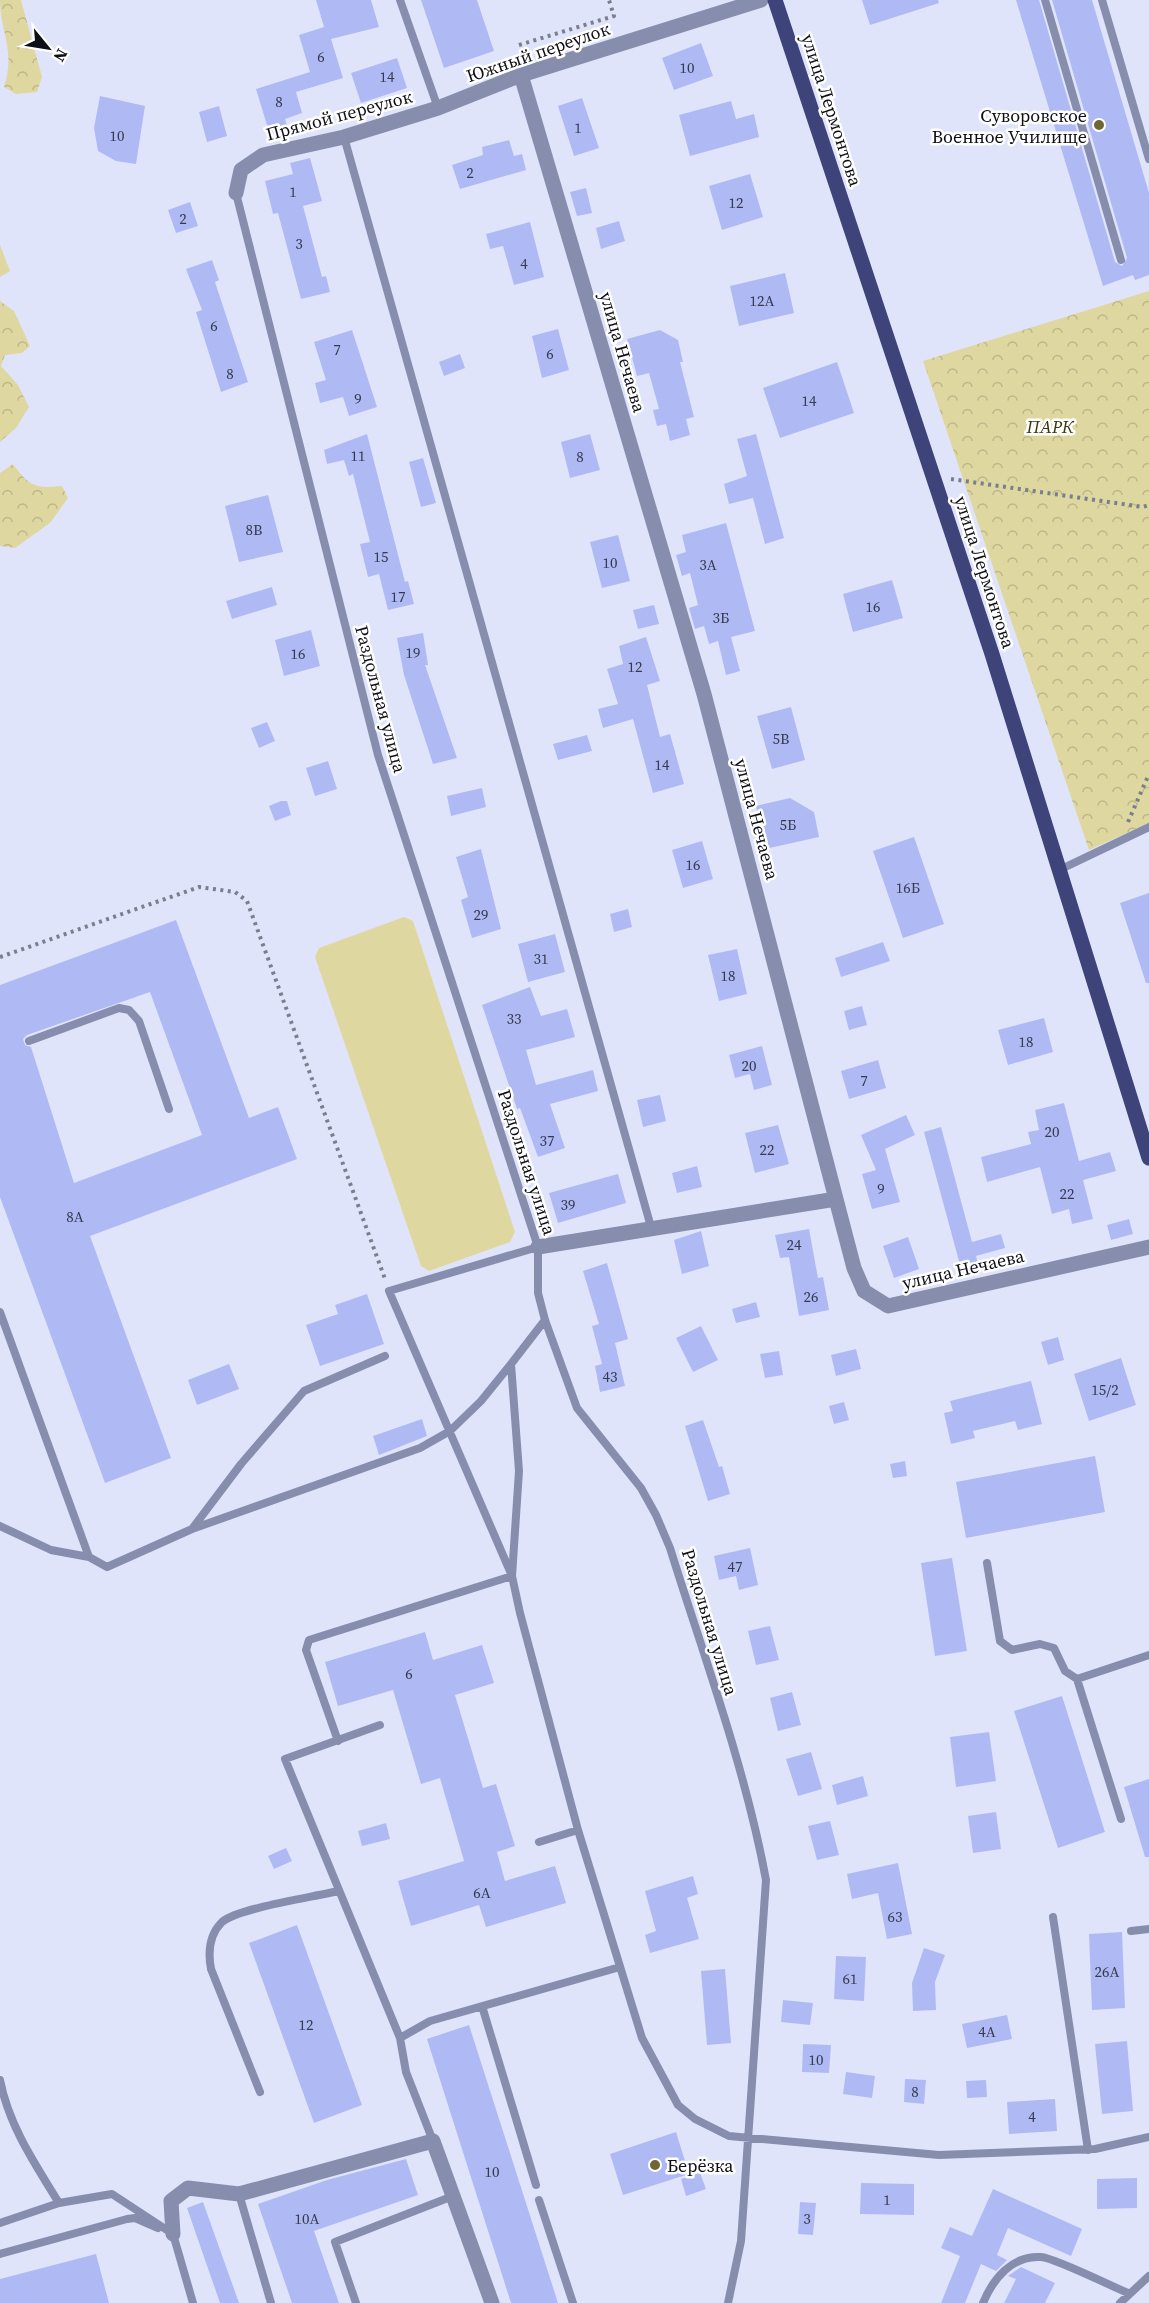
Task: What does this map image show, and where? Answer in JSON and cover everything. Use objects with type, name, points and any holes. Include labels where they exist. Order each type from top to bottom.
[{"type":"main road","name":"улица Лермонтова","points":[[775,0],[992,654],[1057,871],[1149,1158]]},
{"type":"street","name":"Южный переулок","points":[[438,108],[521,75],[761,0]]},
{"type":"street","name":"улица Нечаева","points":[[521,75],[704,694],[854,1268],[864,1291],[888,1306],[1149,1247]]},
{"type":"street","name":"Прямой переулок","points":[[236,193],[241,170],[263,155],[344,137],[438,108]]},
{"type":"street","points":[[538,1247],[836,1199]]},
{"type":"street","points":[[173,2234],[171,2200],[188,2188],[239,2194],[434,2141],[492,2303]]},
{"type":"lane","points":[[400,0],[438,108]]},
{"type":"lane","points":[[1045,0],[1120,260]]},
{"type":"lane","points":[[1102,0],[1149,159]]},
{"type":"lane","points":[[344,137],[651,1227]]},
{"type":"lane","name":"Раздольная улица","points":[[236,193],[378,756],[538,1247],[538,1293],[544,1320],[577,1408],[641,1488],[670,1548],[743,1784],[757,1838],[766,1880],[746,2139],[741,2241],[728,2303]]},
{"type":"lane","points":[[1057,871],[1149,827]]},
{"type":"lane","points":[[29,1041],[119,1008],[129,1010],[139,1021],[169,1108]]},
{"type":"lane","points":[[538,1247],[389,1291],[513,1576],[520,1612],[578,1830],[642,2038],[678,2106],[729,2136],[939,2154],[1088,2150],[1149,2137]]},
{"type":"lane","points":[[0,1312],[89,1557]]},
{"type":"lane","points":[[0,1526],[51,1550],[89,1557],[107,1567],[192,1529],[420,1448],[450,1431],[481,1401],[544,1320]]},
{"type":"lane","points":[[192,1529],[241,1464],[304,1391],[385,1356]]},
{"type":"lane","points":[[511,1364],[519,1471],[513,1576]]},
{"type":"lane","points":[[987,1563],[999,1641],[1012,1650],[1040,1644],[1054,1648],[1065,1671],[1077,1679],[1121,1819]]},
{"type":"lane","points":[[338,1741],[306,1650],[309,1640],[513,1576]]},
{"type":"lane","points":[[1077,1679],[1149,1655]]},
{"type":"lane","points":[[380,1725],[285,1759],[400,2038],[406,2072],[434,2141]]},
{"type":"lane","points":[[539,1842],[578,1830]]},
{"type":"lane","points":[[260,2091],[211,1969],[208,1951],[222,1922],[238,1914],[338,1891]]},
{"type":"lane","points":[[1053,1917],[1088,2150]]},
{"type":"lane","points":[[1131,1931],[1149,1929]]},
{"type":"lane","points":[[400,2038],[430,2021],[621,1967]]},
{"type":"lane","points":[[483,2006],[536,2185]]},
{"type":"lane","points":[[0,2080],[5,2103],[23,2144],[59,2203]]},
{"type":"lane","points":[[0,2223],[59,2203],[112,2194],[173,2234],[193,2303]]},
{"type":"lane","points":[[239,2194],[271,2303]]},
{"type":"lane","points":[[356,2303],[335,2242],[453,2196]]},
{"type":"lane","points":[[539,2200],[573,2303]]},
{"type":"lane","points":[[0,2254],[135,2218],[173,2234]]},
{"type":"lane","points":[[983,2303],[990,2286],[999,2275],[1019,2260],[1042,2257],[1128,2293]]},
{"type":"lane","points":[[1120,2303],[1128,2293],[1149,2276]]},
{"type":"path","points":[[519,45],[614,16],[609,0]]},
{"type":"path","points":[[934,477],[1143,507],[1149,505]]},
{"type":"path","points":[[1120,840],[1149,774]]},
{"type":"path","points":[[0,957],[199,887],[235,891],[247,901],[389,1291]]},
{"type":"green space","points":[[0,0],[21,0],[42,77],[37,92],[16,94],[4,87],[8,52]]},
{"type":"green space","points":[[0,245],[10,271],[0,277]]},
{"type":"green space","name":"ПАРК","points":[[1149,291],[1149,823],[1089,850],[923,361]]},
{"type":"green space","points":[[0,301],[14,311],[30,346],[22,353],[5,355],[1,366],[18,385],[29,407],[16,428],[0,442]]},
{"type":"green space","points":[[13,464],[33,484],[45,487],[62,486],[68,498],[50,523],[15,548],[0,546],[0,473]]},
{"type":"green space","points":[[404,917],[413,921],[515,1232],[510,1242],[429,1271],[421,1266],[315,957],[319,948]]},
{"type":"building","points":[[316,0],[371,0],[379,27],[331,39],[343,78],[296,92],[302,113],[285,119],[288,129],[270,135],[256,89],[310,72],[299,35],[324,27]]},
{"type":"building","points":[[421,0],[477,0],[494,51],[444,68]]},
{"type":"building","points":[[862,0],[938,0],[939,3],[870,25]]},
{"type":"building","name":"Суворовское Военное Училище","points":[[1016,0],[1039,0],[1115,262],[1122,266],[1127,258],[1052,0],[1092,0],[1149,193],[1149,275],[1135,280],[1133,275],[1103,286]]},
{"type":"building","points":[[701,43],[713,76],[674,90],[662,58]]},
{"type":"building","points":[[397,58],[407,88],[361,103],[351,73]]},
{"type":"building","points":[[100,96],[145,106],[136,164],[116,161],[98,151],[94,128]]},
{"type":"building","points":[[582,98],[599,148],[574,156],[558,106]]},
{"type":"building","points":[[731,101],[736,119],[754,114],[759,137],[690,156],[679,115]]},
{"type":"building","points":[[219,106],[227,136],[207,142],[199,112]]},
{"type":"building","points":[[509,140],[514,156],[522,154],[526,170],[460,189],[452,165],[483,155],[482,147]]},
{"type":"building","points":[[310,158],[322,201],[303,206],[322,277],[326,276],[330,292],[301,299],[278,213],[273,214],[265,181],[293,174],[290,163]]},
{"type":"building","points":[[750,174],[763,217],[722,230],[709,186]]},
{"type":"building","points":[[586,188],[592,213],[577,216],[570,192]]},
{"type":"building","points":[[190,202],[198,226],[176,233],[168,210]]},
{"type":"building","points":[[619,221],[625,241],[601,249],[596,228]]},
{"type":"building","points":[[530,222],[544,277],[514,285],[503,246],[490,249],[486,234]]},
{"type":"building","points":[[212,260],[219,280],[215,282],[248,382],[221,392],[196,312],[202,310],[186,269]]},
{"type":"building","points":[[785,273],[794,313],[739,326],[730,286]]},
{"type":"building","points":[[558,329],[569,370],[542,378],[532,336]]},
{"type":"building","points":[[352,330],[377,407],[349,416],[343,397],[320,403],[315,383],[326,380],[314,342]]},
{"type":"building","points":[[660,330],[678,340],[683,362],[680,362],[694,417],[686,419],[690,435],[670,441],[666,424],[657,426],[653,410],[659,409],[649,373],[637,376],[627,339]]},
{"type":"building","points":[[460,354],[465,368],[444,376],[439,362]]},
{"type":"building","points":[[837,362],[854,413],[780,438],[763,388]]},
{"type":"building","points":[[367,434],[405,582],[408,581],[414,604],[388,610],[379,574],[368,577],[360,544],[370,542],[353,474],[349,476],[344,460],[327,464],[324,450]]},
{"type":"building","points":[[590,434],[600,470],[570,478],[561,442]]},
{"type":"building","points":[[756,434],[784,538],[765,544],[753,498],[729,504],[724,484],[747,476],[737,439]]},
{"type":"building","points":[[423,458],[436,503],[421,507],[409,462]]},
{"type":"building","points":[[268,495],[283,552],[239,562],[225,506]]},
{"type":"building","points":[[726,523],[755,631],[731,637],[740,671],[726,675],[718,641],[709,644],[704,626],[695,629],[689,608],[698,605],[690,573],[682,576],[676,555],[686,552],[682,535]]},
{"type":"building","points":[[618,535],[630,581],[602,588],[590,542]]},
{"type":"building","points":[[892,580],[903,618],[853,632],[843,594]]},
{"type":"building","points":[[272,587],[277,605],[232,619],[226,601]]},
{"type":"building","points":[[654,605],[659,624],[638,629],[633,610]]},
{"type":"building","points":[[311,630],[320,666],[284,676],[275,640]]},
{"type":"building","points":[[423,633],[428,665],[425,665],[457,758],[433,764],[404,675],[397,638]]},
{"type":"building","points":[[646,637],[660,681],[647,685],[660,737],[670,734],[684,784],[653,793],[633,719],[603,728],[598,709],[618,704],[607,669],[623,664],[619,646]]},
{"type":"building","points":[[791,707],[805,760],[772,769],[757,716]]},
{"type":"building","points":[[267,722],[275,741],[259,748],[251,728]]},
{"type":"building","points":[[587,735],[592,751],[558,760],[553,744]]},
{"type":"building","points":[[328,761],[337,789],[315,796],[306,768]]},
{"type":"building","points":[[482,788],[486,807],[451,816],[447,796]]},
{"type":"building","points":[[790,798],[814,812],[819,837],[765,849],[756,806]]},
{"type":"building","points":[[287,801],[291,815],[275,821],[269,806]]},
{"type":"building","points":[[914,837],[944,924],[903,938],[873,851]]},
{"type":"building","points":[[702,841],[713,879],[683,888],[672,850]]},
{"type":"building","points":[[481,849],[501,929],[472,938],[461,900],[468,897],[456,857]]},
{"type":"building","points":[[1149,893],[1149,983],[1146,983],[1120,903]]},
{"type":"building","points":[[628,909],[632,927],[614,932],[610,914]]},
{"type":"building","points":[[176,920],[249,1118],[278,1107],[297,1159],[90,1236],[171,1458],[105,1483],[0,1197],[0,985]],"holes":[[[150,992],[202,1135],[74,1183],[31,1047],[25,1045],[23,1039],[27,1035]]]},
{"type":"building","points":[[555,934],[565,972],[528,982],[518,944]]},
{"type":"building","points":[[883,942],[890,961],[841,977],[835,958]]},
{"type":"building","points":[[737,949],[747,994],[719,1001],[708,955]]},
{"type":"building","points":[[530,987],[541,1016],[567,1009],[575,1037],[526,1050],[536,1085],[593,1070],[598,1091],[550,1104],[565,1148],[538,1157],[520,1108],[517,1109],[482,1005]]},
{"type":"building","points":[[862,1006],[867,1025],[849,1030],[844,1011]]},
{"type":"building","points":[[1044,1018],[1053,1052],[1008,1065],[998,1030]]},
{"type":"building","points":[[762,1046],[772,1085],[754,1090],[750,1074],[735,1078],[729,1055]]},
{"type":"building","points":[[878,1060],[886,1088],[849,1099],[841,1071]]},
{"type":"building","points":[[660,1095],[666,1121],[643,1127],[637,1100]]},
{"type":"building","points":[[1064,1103],[1079,1161],[1110,1152],[1116,1171],[1083,1180],[1093,1219],[1072,1224],[1069,1209],[1052,1214],[1040,1167],[987,1182],[981,1157],[1031,1144],[1028,1132],[1039,1130],[1035,1110]]},
{"type":"building","points":[[906,1115],[915,1135],[885,1149],[900,1202],[872,1209],[862,1174],[876,1170],[861,1135]]},
{"type":"building","points":[[778,1125],[789,1164],[755,1173],[745,1133]]},
{"type":"building","points":[[941,1127],[972,1242],[1001,1234],[1005,1248],[976,1256],[980,1272],[963,1276],[924,1132]]},
{"type":"building","points":[[697,1166],[702,1187],[677,1193],[672,1173]]},
{"type":"building","points":[[618,1174],[626,1203],[558,1223],[549,1193]]},
{"type":"building","points":[[1129,1219],[1133,1234],[1111,1240],[1107,1225]]},
{"type":"building","points":[[809,1229],[818,1278],[823,1277],[829,1310],[799,1316],[789,1257],[780,1258],[775,1235]]},
{"type":"building","points":[[701,1231],[709,1266],[682,1274],[674,1240]]},
{"type":"building","points":[[908,1237],[919,1269],[894,1278],[883,1246]]},
{"type":"building","points":[[607,1263],[628,1339],[615,1343],[625,1386],[600,1392],[595,1366],[602,1364],[592,1326],[599,1324],[583,1271]]},
{"type":"building","points":[[367,1294],[384,1344],[320,1366],[306,1325],[338,1314],[335,1305]]},
{"type":"building","points":[[756,1302],[760,1317],[736,1323],[732,1309]]},
{"type":"building","points":[[701,1326],[718,1360],[693,1372],[676,1338]]},
{"type":"building","points":[[1058,1337],[1064,1360],[1048,1365],[1041,1342]]},
{"type":"building","points":[[856,1349],[861,1369],[836,1376],[831,1355]]},
{"type":"building","points":[[779,1351],[783,1375],[765,1378],[760,1354]]},
{"type":"building","points":[[1121,1358],[1136,1405],[1089,1421],[1074,1374]]},
{"type":"building","points":[[229,1364],[239,1389],[197,1405],[188,1380]]},
{"type":"building","points":[[1031,1381],[1042,1424],[1018,1430],[1015,1421],[973,1431],[975,1438],[951,1444],[944,1413],[953,1411],[950,1401]]},
{"type":"building","points":[[844,1402],[849,1420],[834,1424],[829,1406]]},
{"type":"building","points":[[422,1419],[427,1436],[379,1455],[373,1436]]},
{"type":"building","points":[[703,1420],[719,1467],[722,1466],[730,1494],[708,1501],[685,1426]]},
{"type":"building","points":[[1095,1456],[1105,1512],[966,1538],[956,1482]]},
{"type":"building","points":[[905,1461],[907,1476],[893,1478],[890,1464]]},
{"type":"building","points":[[750,1548],[758,1585],[739,1590],[736,1576],[719,1580],[714,1556]]},
{"type":"building","points":[[952,1558],[967,1651],[935,1656],[921,1563]]},
{"type":"building","points":[[770,1626],[779,1660],[756,1665],[748,1631]]},
{"type":"building","points":[[425,1632],[433,1660],[482,1645],[494,1683],[455,1695],[483,1788],[496,1784],[515,1846],[497,1852],[505,1881],[555,1866],[566,1903],[486,1927],[479,1905],[411,1926],[398,1881],[464,1861],[440,1778],[421,1784],[393,1690],[338,1706],[325,1662]]},
{"type":"building","points":[[792,1692],[801,1725],[778,1731],[770,1698]]},
{"type":"building","points":[[1062,1696],[1105,1832],[1058,1848],[1014,1711]]},
{"type":"building","points":[[989,1732],[996,1781],[956,1787],[950,1737]]},
{"type":"building","points":[[811,1752],[822,1789],[798,1796],[786,1759]]},
{"type":"building","points":[[863,1776],[868,1796],[837,1805],[832,1785]]},
{"type":"building","points":[[1149,1779],[1149,1857],[1145,1857],[1124,1787]]},
{"type":"building","points":[[996,1812],[1001,1849],[973,1853],[968,1816]]},
{"type":"building","points":[[830,1821],[839,1855],[817,1860],[808,1826]]},
{"type":"building","points":[[386,1823],[390,1839],[362,1846],[358,1831]]},
{"type":"building","points":[[286,1848],[292,1861],[274,1869],[268,1856]]},
{"type":"building","points":[[898,1863],[912,1934],[887,1939],[878,1893],[852,1899],[847,1874]]},
{"type":"building","points":[[693,1876],[698,1894],[687,1898],[699,1939],[650,1953],[645,1935],[656,1931],[645,1891]]},
{"type":"building","points":[[297,1925],[362,2105],[314,2123],[249,1943]]},
{"type":"building","points":[[1122,1932],[1125,2008],[1092,2010],[1089,1934]]},
{"type":"building","points":[[924,1948],[945,1955],[935,1982],[936,2010],[913,2011],[912,1983]]},
{"type":"building","points":[[836,1956],[866,1957],[864,2001],[834,1999]]},
{"type":"building","points":[[725,1969],[731,2043],[707,2045],[701,1971]]},
{"type":"building","points":[[783,2000],[813,2003],[810,2025],[781,2022]]},
{"type":"building","points":[[1007,2015],[1012,2039],[967,2048],[962,2024]]},
{"type":"building","points":[[469,2025],[558,2303],[511,2303],[427,2039]]},
{"type":"building","points":[[1127,2041],[1133,2111],[1102,2114],[1095,2044]]},
{"type":"building","points":[[803,2044],[831,2045],[829,2073],[802,2072]]},
{"type":"building","points":[[846,2072],[875,2076],[872,2098],[843,2094]]},
{"type":"building","points":[[905,2079],[926,2080],[924,2104],[904,2102]]},
{"type":"building","points":[[986,2080],[987,2097],[967,2098],[966,2081]]},
{"type":"building","points":[[1055,2099],[1057,2131],[1009,2134],[1007,2102]]},
{"type":"building","points":[[676,2132],[689,2174],[623,2195],[610,2154]]},
{"type":"building","points":[[406,2159],[418,2195],[314,2231],[339,2303],[292,2303],[258,2204],[327,2180]]},
{"type":"building","points":[[700,2173],[706,2189],[686,2196],[681,2179]]},
{"type":"building","points":[[1137,2178],[1137,2208],[1097,2209],[1097,2179]]},
{"type":"building","points":[[861,2183],[914,2184],[914,2215],[860,2214]]},
{"type":"building","points":[[993,2189],[1082,2229],[1071,2256],[1008,2228],[997,2255],[1007,2260],[996,2271],[981,2264],[965,2303],[941,2303],[960,2256],[941,2248],[950,2227],[972,2236]]},
{"type":"building","points":[[203,2202],[239,2303],[220,2303],[187,2208]]},
{"type":"building","points":[[800,2202],[816,2203],[813,2235],[798,2234]]},
{"type":"building","points":[[96,2254],[109,2303],[0,2303],[0,2279]]},
{"type":"building","points":[[1021,2267],[1055,2283],[1045,2303],[1004,2303],[1016,2279],[1008,2276]]},
{"type":"place","name":"Суворовское Военное Училище","points":[[1099,125]]},
{"type":"place","name":"Берёзка","points":[[655,2165]]}]
